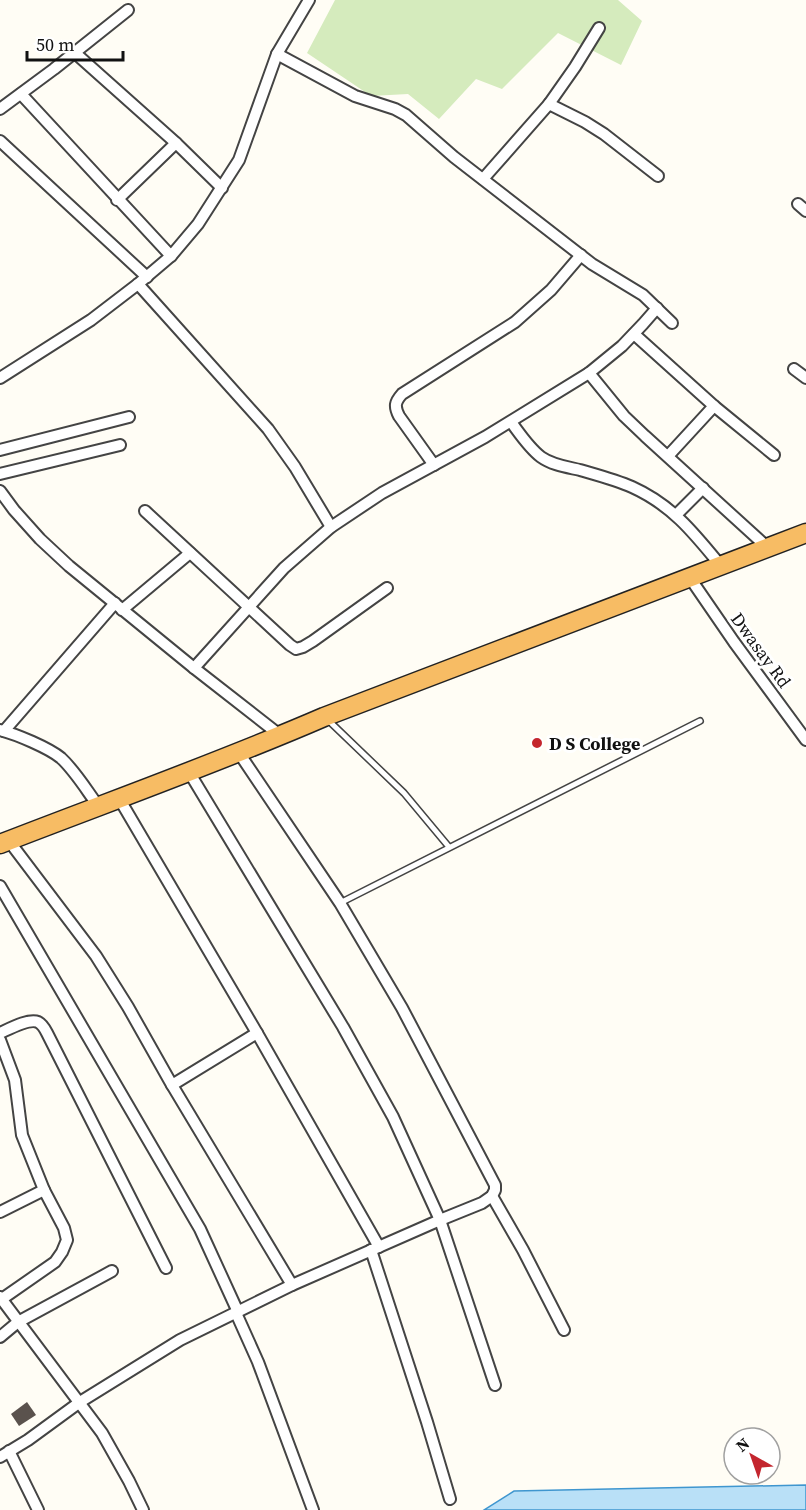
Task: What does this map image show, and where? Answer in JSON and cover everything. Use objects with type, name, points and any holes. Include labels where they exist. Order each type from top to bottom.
[{"type":"highway","points":[[4,842],[120,800],[324,717],[806,533]]},
{"type":"street","points":[[1,376],[91,321],[171,256],[198,224],[239,160],[277,54],[309,0]]},
{"type":"street","points":[[1,107],[21,94],[128,10]]},
{"type":"street","points":[[483,179],[549,104],[599,28]]},
{"type":"street","points":[[74,52],[176,143],[222,189]]},
{"type":"street","points":[[277,54],[355,96],[400,111],[581,255],[604,272],[639,292],[672,323]]},
{"type":"street","points":[[21,94],[171,256]]},
{"type":"street","points":[[549,104],[604,134],[658,176]]},
{"type":"street","points":[[0,141],[147,277]]},
{"type":"street","points":[[117,200],[176,143]]},
{"type":"street","points":[[434,465],[399,416],[395,407],[396,400],[402,393],[515,322],[551,290],[581,255]]},
{"type":"street","points":[[138,284],[268,429],[295,467],[331,527]]},
{"type":"street","points":[[194,668],[284,568],[331,527],[382,493],[511,422],[589,373],[622,346],[657,308]]},
{"type":"street","points":[[634,334],[714,406],[774,455]]},
{"type":"street","points":[[794,369],[806,378]]},
{"type":"street","points":[[589,373],[624,416],[767,546]]},
{"type":"street","points":[[668,456],[714,406]]},
{"type":"street","points":[[0,450],[129,417]]},
{"type":"street","points":[[511,422],[541,457],[558,465],[632,487],[664,504],[692,531],[721,566]]},
{"type":"street","points":[[0,474],[120,445]]},
{"type":"street","points":[[676,515],[703,488]]},
{"type":"street","points":[[0,490],[40,538],[69,566],[281,736]]},
{"type":"street","points":[[145,511],[296,649],[313,641],[387,588]]},
{"type":"street","points":[[99,807],[59,756],[2,730],[118,607],[190,553]]},
{"type":"street","name":"Dwasay Rd","points":[[690,578],[806,740]]},
{"type":"street","points":[[38,1510],[4,1454],[28,1440],[80,1402],[180,1340],[292,1285],[482,1203],[492,1196],[495,1190],[495,1185],[402,1008],[340,903],[239,753]]},
{"type":"street","points":[[189,772],[344,1027],[393,1117],[440,1220],[495,1385]]},
{"type":"street","points":[[120,800],[257,1033],[375,1249],[450,1499]]},
{"type":"street","points":[[4,842],[96,956],[292,1285]]},
{"type":"street","points":[[0,886],[190,1210],[217,1263],[258,1362],[313,1510]]},
{"type":"street","points":[[0,1033],[28,1021],[41,1023],[166,1268]]},
{"type":"street","points":[[172,1085],[257,1033]]},
{"type":"street","points":[[1,1043],[15,1080],[22,1135],[44,1190],[64,1228],[67,1240],[63,1252],[55,1262],[1,1298],[102,1433],[143,1510]]},
{"type":"street","points":[[0,1212],[44,1190]]},
{"type":"street","points":[[492,1196],[564,1330]]},
{"type":"street","points":[[0,1337],[18,1322],[112,1271]]},
{"type":"lane","points":[[324,717],[404,793],[449,848]]},
{"type":"lane","points":[[340,903],[700,721]]},
{"type":"green space","points":[[335,0],[618,0],[642,21],[621,65],[558,33],[502,89],[476,79],[439,119],[408,94],[371,96],[307,53]]},
{"type":"water","points":[[806,1485],[806,1510],[484,1510],[514,1491]]},
{"type":"building","points":[[27,1402],[36,1415],[19,1426],[11,1414]]},
{"type":"place","name":"D S College","points":[[537,743]]}]
